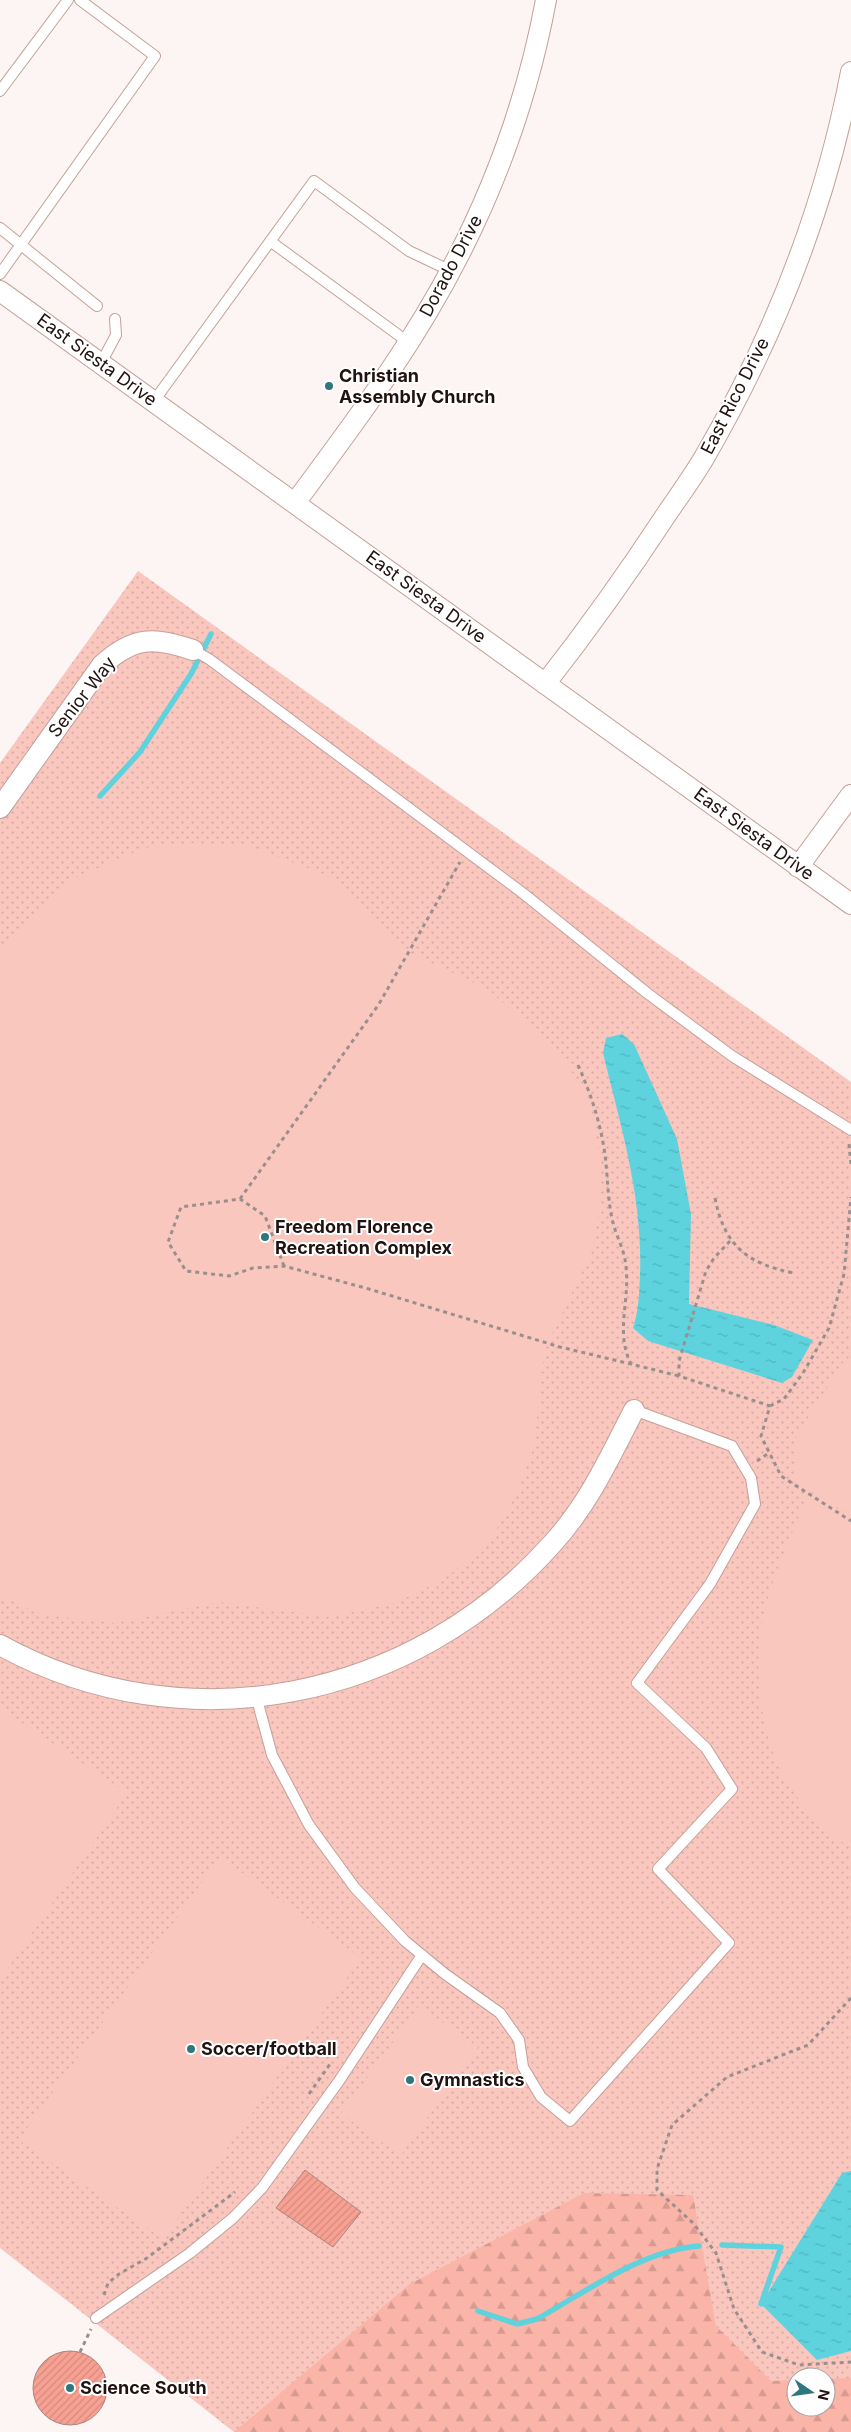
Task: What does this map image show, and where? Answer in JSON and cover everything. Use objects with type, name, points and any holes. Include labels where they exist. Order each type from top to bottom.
[{"type":"street","name":"Dorado Drive","points":[[295,503],[351,427],[408,342],[451,271],[486,198],[508,145],[527,85],[546,0]]},
{"type":"street","name":"East Rico Drive","points":[[545,684],[633,565],[682,492],[703,459],[746,379],[784,296],[807,235],[828,166],[851,72]]},
{"type":"street","name":"East Siesta Drive","points":[[0,290],[851,904]]},
{"type":"street","name":"Senior Way","points":[[0,808],[102,665],[118,650],[140,641],[166,641],[201,655]]},
{"type":"street","points":[[798,867],[851,794]]},
{"type":"street","points":[[0,1646],[71,1676],[110,1688],[149,1695],[191,1699],[287,1693],[334,1683],[380,1667],[444,1635],[490,1604],[529,1569],[580,1509],[603,1473],[634,1410]]},
{"type":"lane","points":[[0,91],[68,0]]},
{"type":"lane","points":[[0,274],[155,56],[80,0]]},
{"type":"lane","points":[[154,401],[314,181],[408,251],[451,271]]},
{"type":"lane","points":[[0,228],[97,306]]},
{"type":"lane","points":[[270,242],[408,342]]},
{"type":"lane","points":[[101,363],[116,334],[115,319]]},
{"type":"lane","points":[[201,655],[524,894],[647,993],[732,1056],[851,1130]]},
{"type":"lane","points":[[256,1696],[272,1755],[309,1825],[355,1888],[405,1941],[500,2013],[519,2040],[523,2067],[541,2097],[570,2121],[729,1943],[658,1869],[732,1789],[706,1748],[637,1683],[710,1584],[744,1527],[755,1504],[751,1478],[732,1446],[634,1410]]},
{"type":"lane","points":[[96,2318],[190,2253],[233,2218],[262,2188],[339,2081],[422,1955]]},
{"type":"path","points":[[240,1199],[379,1004],[466,851]]},
{"type":"path","points":[[578,1065],[598,1120],[614,1223],[626,1264],[628,1288],[622,1329],[624,1349],[631,1364]]},
{"type":"path","points":[[284,1266],[266,1216],[240,1199],[181,1207],[168,1242],[186,1272],[229,1276],[254,1268],[284,1266],[369,1288],[560,1347],[679,1376],[770,1406],[784,1399],[802,1373],[828,1328],[844,1274],[851,1197]]},
{"type":"path","points":[[715,1198],[719,1219],[730,1241],[754,1261],[773,1269],[794,1273]]},
{"type":"path","points":[[679,1376],[679,1361],[706,1271],[714,1258],[730,1241]]},
{"type":"path","points":[[770,1406],[761,1436],[781,1476],[851,1520]]},
{"type":"path","points":[[851,1998],[808,2045],[727,2077],[672,2125],[656,2170],[658,2190],[693,2223],[716,2253],[734,2309],[762,2352],[799,2365],[851,2362]]},
{"type":"path","points":[[304,2100],[333,2060]]},
{"type":"path","points":[[80,2352],[96,2318],[108,2283],[205,2216],[239,2188]]},
{"type":"shaded area","points":[[138,571],[851,1082],[851,2389],[836,2396],[836,2367],[786,2367],[786,2407],[234,2432],[0,2248],[0,763]]},
{"type":"shaded area","points":[[190,843],[246,845],[326,875],[368,912],[398,947],[489,990],[559,1052],[590,1101],[601,1163],[600,1208],[592,1251],[547,1345],[545,1345],[534,1447],[516,1495],[489,1543],[444,1579],[395,1603],[329,1617],[219,1602],[115,1623],[44,1615],[0,1596],[0,951],[73,879],[144,848]]},
{"type":"shaded area","points":[[851,1356],[851,1516],[793,1480],[797,1435],[844,1361]]},
{"type":"shaded area","points":[[809,1491],[851,1517],[851,1848],[829,1832],[808,1811],[790,1787],[771,1748],[760,1696],[758,1660],[764,1611],[775,1576]]},
{"type":"shaded area","points":[[0,1708],[127,1793],[0,1980]]},
{"type":"shaded area","name":"Soccer/football","points":[[220,1857],[361,1958],[163,2239],[19,2140]]},
{"type":"shaded area","name":"Gymnastics","points":[[419,2006],[478,2047],[401,2155],[341,2114]]},
{"type":"green space","points":[[584,2193],[693,2195],[716,2326],[771,2381],[786,2380],[786,2417],[836,2417],[836,2379],[851,2378],[851,2432],[234,2432],[410,2284]]},
{"type":"water","points":[[622,1034],[634,1044],[677,1139],[691,1214],[689,1304],[774,1325],[813,1340],[792,1377],[782,1383],[648,1341],[633,1328],[638,1308],[640,1275],[638,1218],[629,1163],[603,1053],[606,1038]]},
{"type":"water","points":[[851,2171],[851,2351],[817,2360],[761,2304],[842,2173]]},
{"type":"building","points":[[305,2170],[361,2212],[333,2247],[276,2208]]},
{"type":"building","name":"Science South","points":[[70,2351],[84,2354],[96,2362],[104,2374],[107,2388],[104,2402],[96,2414],[84,2422],[70,2425],[56,2422],[44,2414],[36,2402],[33,2388],[36,2374],[44,2362],[56,2354]]},
{"type":"waterway","points":[[100,796],[140,752],[191,674],[211,634]]},
{"type":"waterway","points":[[722,2245],[781,2247],[761,2304],[767,2303]]},
{"type":"waterway","points":[[478,2311],[517,2324],[537,2319],[595,2285],[636,2264],[657,2255],[699,2246]]},
{"type":"place","name":"Christian Assembly Church","points":[[329,386]]},
{"type":"place","name":"Freedom Florence Recreation Complex","points":[[265,1237]]},
{"type":"place","name":"Soccer/football","points":[[191,2049]]},
{"type":"place","name":"Gymnastics","points":[[410,2080]]},
{"type":"place","name":"Science South","points":[[70,2388]]}]
